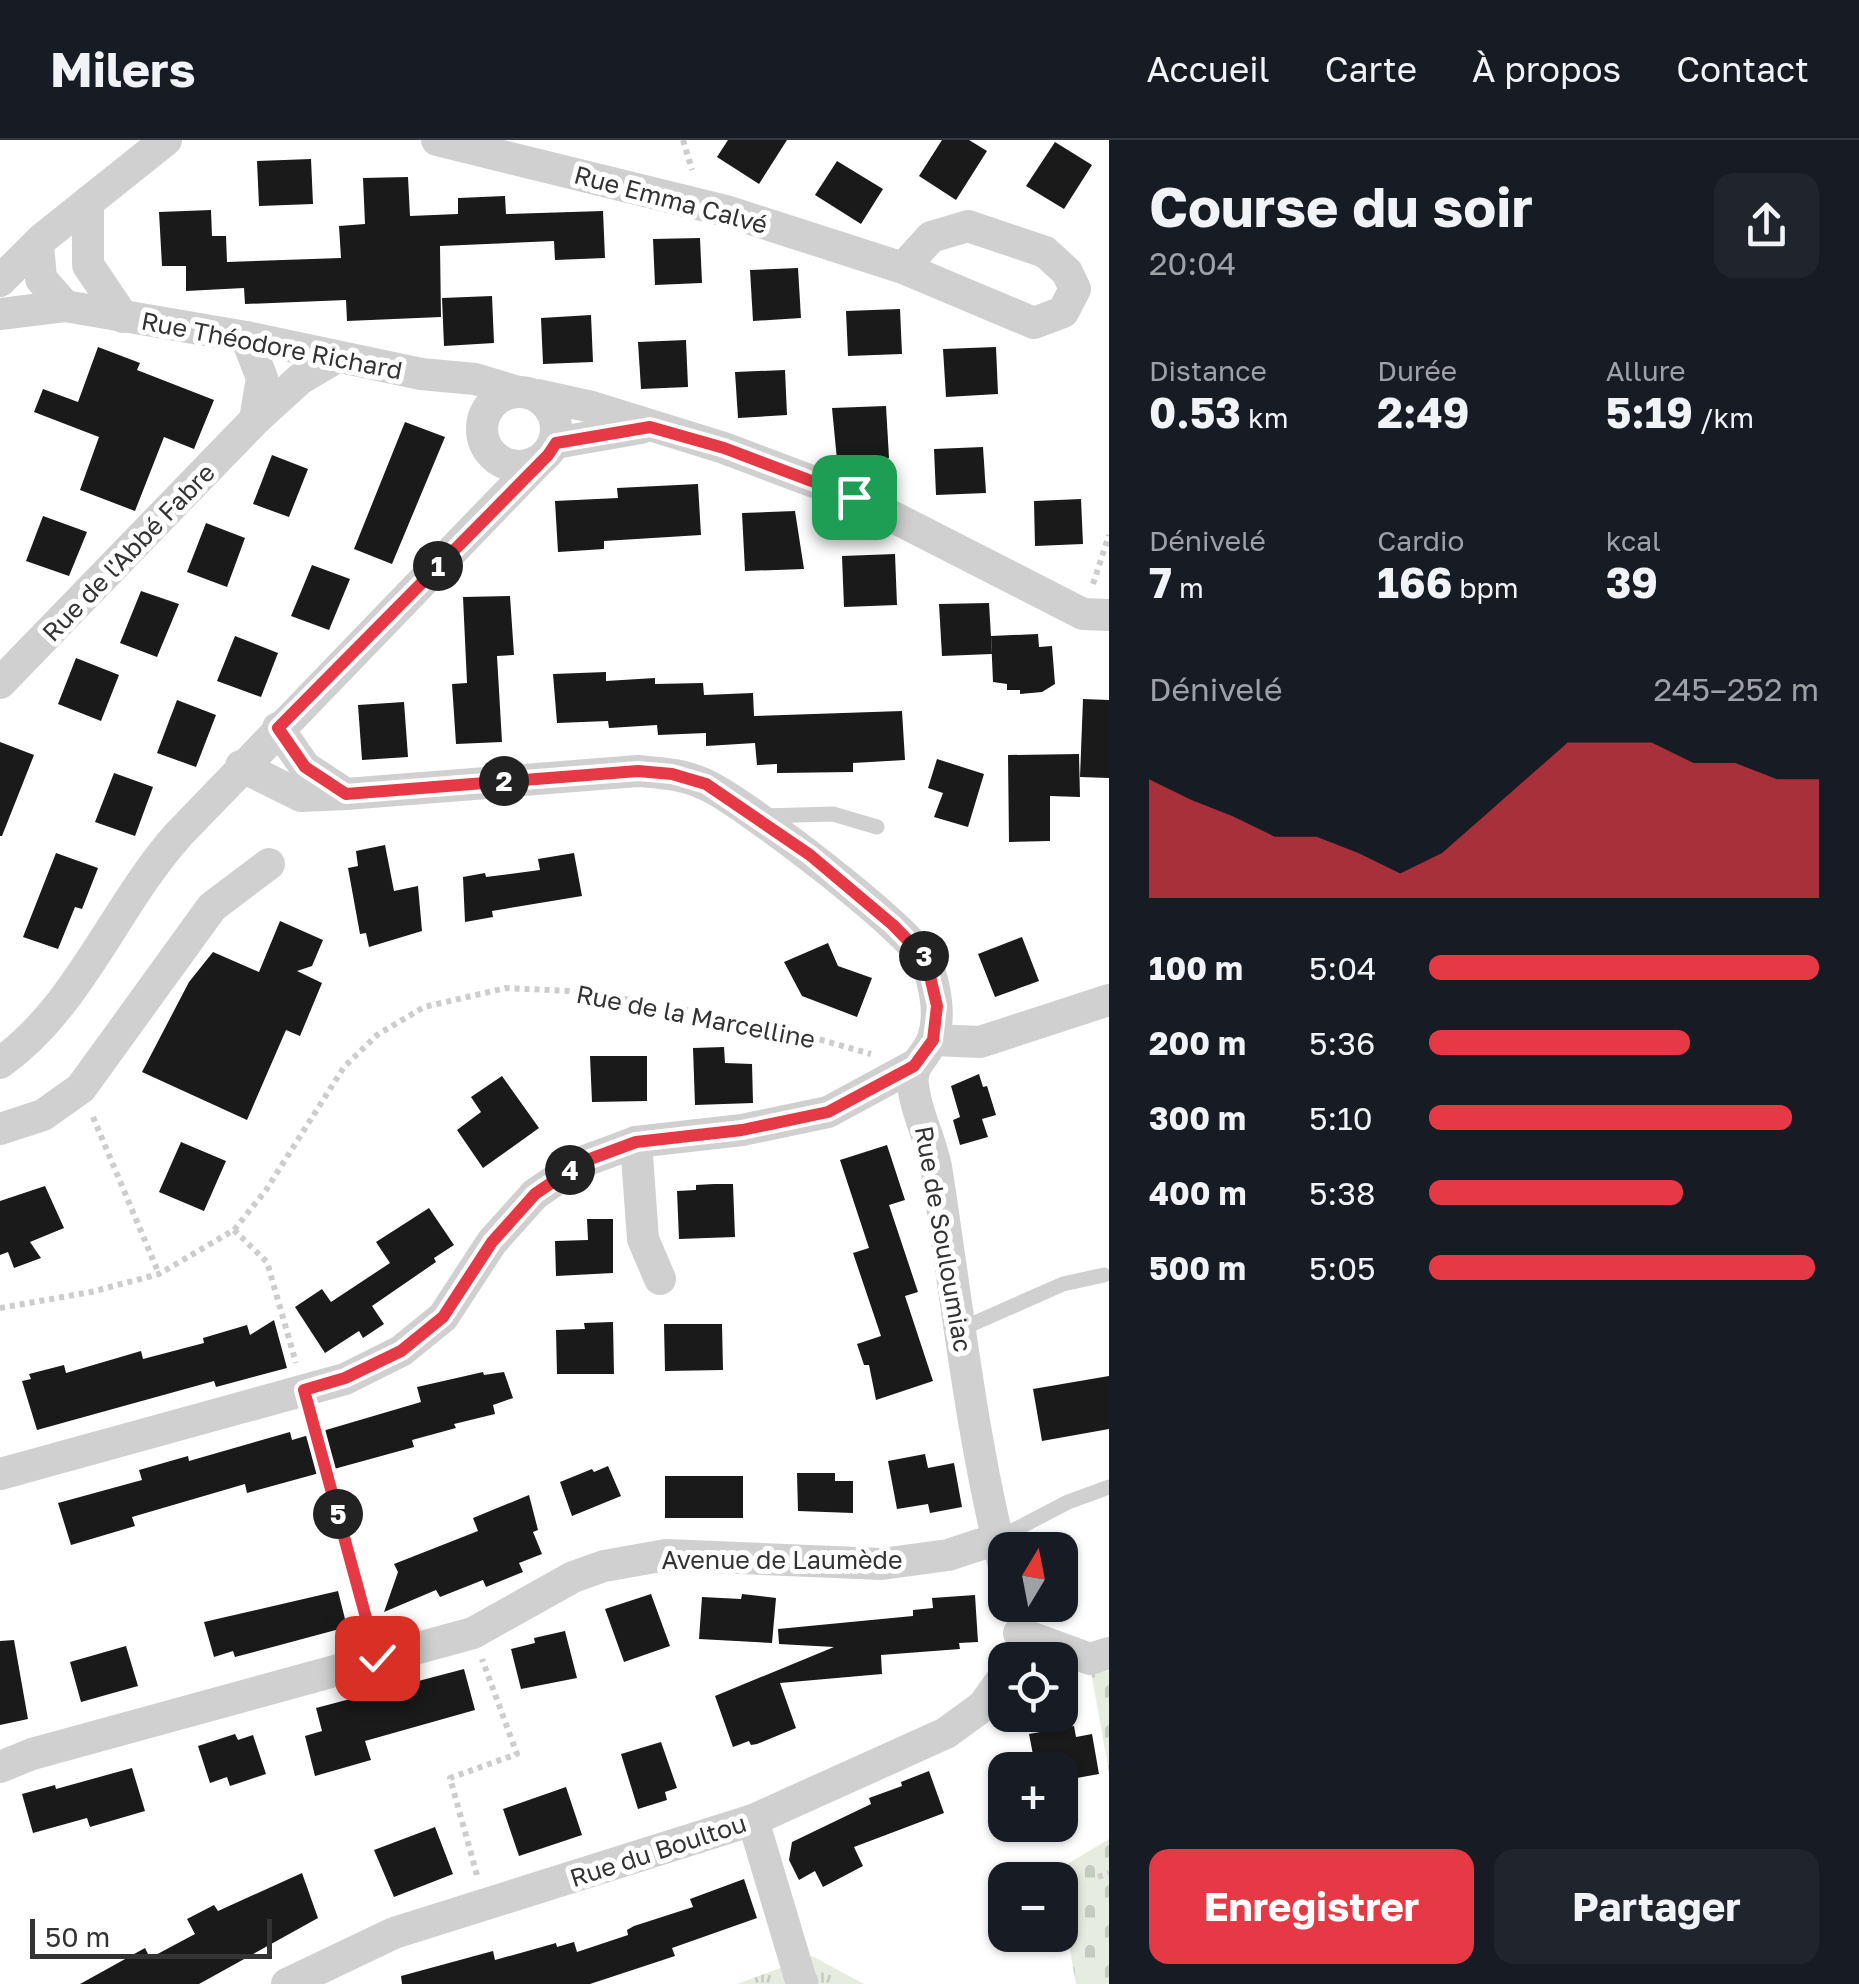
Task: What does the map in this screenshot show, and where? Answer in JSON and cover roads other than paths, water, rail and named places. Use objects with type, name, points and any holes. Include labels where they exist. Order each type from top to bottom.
[{"type":"street","points":[[0,281],[40,242],[166,140]]},
{"type":"street","name":"Rue Emma Calvé","points":[[463,142],[726,210],[903,268],[1034,323],[1064,312],[1075,289],[1066,272],[1045,252],[968,226],[931,237],[903,268]]},
{"type":"street","points":[[88,202],[88,266]]},
{"type":"street","points":[[40,242],[41,279],[66,306]]},
{"type":"street","name":"Rue Théodore Richard","points":[[40,242],[88,266],[123,317]]},
{"type":"street","name":"Rue Théodore Richard","points":[[0,314],[66,306],[246,337],[421,374],[475,380],[592,407],[724,448],[854,497],[1096,614]]},
{"type":"street","points":[[246,337],[262,378],[255,420]]},
{"type":"street","name":"Rue de l'Abbé Fabre","points":[[0,683],[255,420],[300,379],[337,357]]},
{"type":"street","name":"Rue Théodore Richard","points":[[421,374],[453,395],[487,443]]},
{"type":"street","points":[[0,1063],[26,1041],[66,996],[154,861],[241,766],[487,517],[546,453],[555,415],[526,393],[490,404],[487,517]]},
{"type":"street","name":"Rue Théodore Richard","points":[[546,453],[650,427]]},
{"type":"street","points":[[487,443],[514,467],[546,453]]},
{"type":"street","points":[[278,728],[305,767],[346,794]]},
{"type":"street","name":"Rue de Souloumiac","points":[[241,766],[301,796],[638,771],[672,774],[706,784],[754,816],[810,855],[893,925],[926,959],[937,1006],[913,1086],[934,1156],[997,1532]]},
{"type":"street","points":[[0,1130],[43,1115],[81,1088],[212,907],[269,864]]},
{"type":"street","points":[[0,1474],[345,1378],[401,1351],[443,1317],[492,1242],[535,1194],[582,1162],[636,1142],[742,1130],[828,1112],[923,1053],[980,1042],[1109,1000]]},
{"type":"street","points":[[636,1142],[643,1239],[660,1280]]},
{"type":"street","name":"Avenue de Laumède","points":[[0,1767],[32,1754],[473,1633],[573,1577],[604,1566],[666,1556],[882,1564],[988,1554]]},
{"type":"street","points":[[1015,1633],[1090,1658],[1109,1654]]},
{"type":"street","name":"Rue du Boultou","points":[[287,1984],[394,1933],[753,1820],[946,1733],[988,1698]]},
{"type":"street","points":[[753,1820],[802,1984]]},
{"type":"lane","points":[[754,816],[833,814],[877,827]]},
{"type":"lane","points":[[961,1329],[1063,1284],[1104,1275]]},
{"type":"lane","points":[[1029,1532],[1068,1502],[1109,1487]]}]
